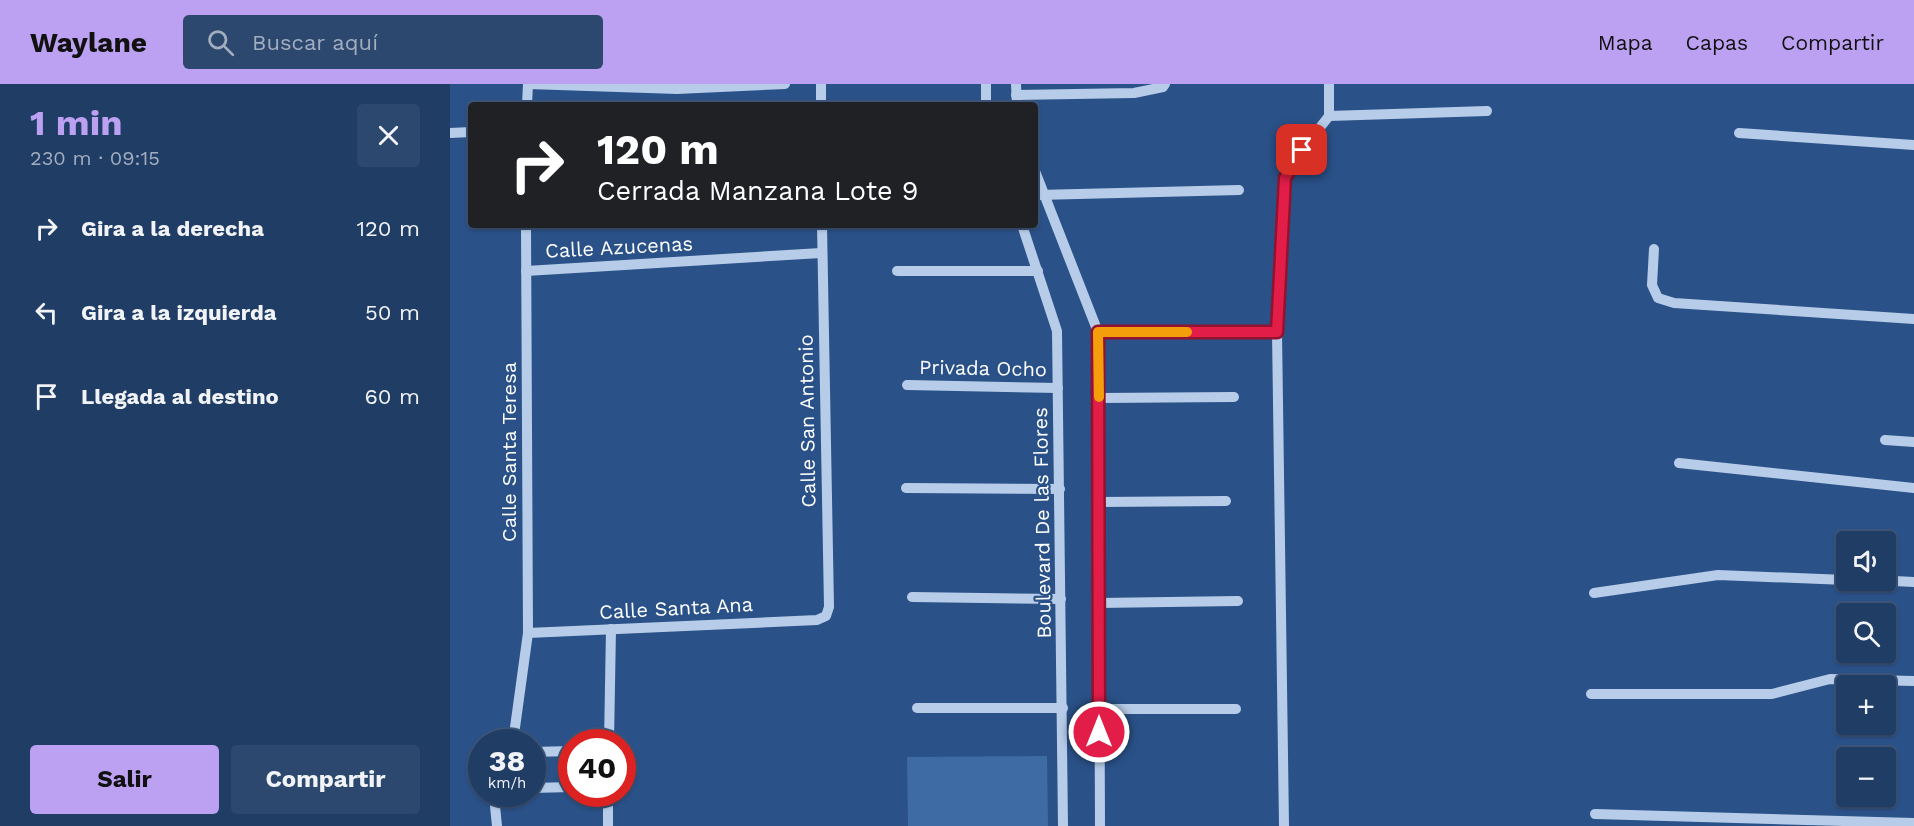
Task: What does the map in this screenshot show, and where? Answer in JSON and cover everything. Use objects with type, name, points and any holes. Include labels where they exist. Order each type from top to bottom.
[{"type":"street","points":[[527,102],[528,84],[677,86],[785,84]]},
{"type":"street","points":[[821,84],[821,102]]},
{"type":"street","points":[[986,84],[986,102]]},
{"type":"street","points":[[1016,95],[1134,93],[1163,87],[1165,84]]},
{"type":"street","points":[[1284,826],[1277,332],[1285,178],[1289,167],[1329,116],[1329,84]]},
{"type":"street","points":[[1329,116],[1487,111]]},
{"type":"street","points":[[450,132],[468,132]]},
{"type":"street","points":[[1739,132],[1914,145]]},
{"type":"street","points":[[1100,826],[1098,332],[1039,195],[1239,190]]},
{"type":"street","name":"Calle Santa Teresa","points":[[515,729],[528,633],[526,228]]},
{"type":"street","name":"Calle San Antonio","points":[[822,228],[829,607],[826,616]]},
{"type":"street","name":"Boulevard De las Flores","points":[[1023,228],[1057,331],[1063,826]]},
{"type":"street","points":[[1654,249],[1652,285],[1658,298],[1674,303],[1914,319]]},
{"type":"street","name":"Calle Azucenas","points":[[526,271],[821,253]]},
{"type":"street","points":[[897,271],[1038,270]]},
{"type":"street","points":[[1098,332],[1277,332]]},
{"type":"street","name":"Privada Ocho","points":[[907,385],[1058,388]]},
{"type":"street","points":[[1099,398],[1234,397]]},
{"type":"street","points":[[1885,440],[1914,442]]},
{"type":"street","points":[[1679,463],[1914,488]]},
{"type":"street","points":[[906,488],[1059,489]]},
{"type":"street","points":[[1099,502],[1226,501]]},
{"type":"street","points":[[1594,593],[1718,575],[1836,580]]},
{"type":"street","points":[[1896,581],[1914,582]]},
{"type":"street","points":[[912,597],[1062,599]]},
{"type":"street","points":[[1099,603],[1238,601]]},
{"type":"street","name":"Calle Santa Ana","points":[[528,633],[817,620],[826,616]]},
{"type":"street","points":[[609,729],[611,629]]},
{"type":"street","points":[[1591,694],[1772,694],[1830,679],[1914,681]]},
{"type":"street","points":[[917,708],[1063,708]]},
{"type":"street","points":[[1099,709],[1236,709]]},
{"type":"street","points":[[495,807],[497,826]]},
{"type":"street","points":[[608,807],[608,826]]},
{"type":"street","points":[[1595,814],[1914,823]]},
{"type":"shaded area","points":[[1047,756],[1048,826],[908,826],[907,757]]},
{"type":"slow traffic","points":[[1099,397],[1098,332],[1187,332]]},
{"type":"route","points":[[1099,732],[1098,332],[1277,332],[1285,178],[1289,167],[1302,150]]}]
